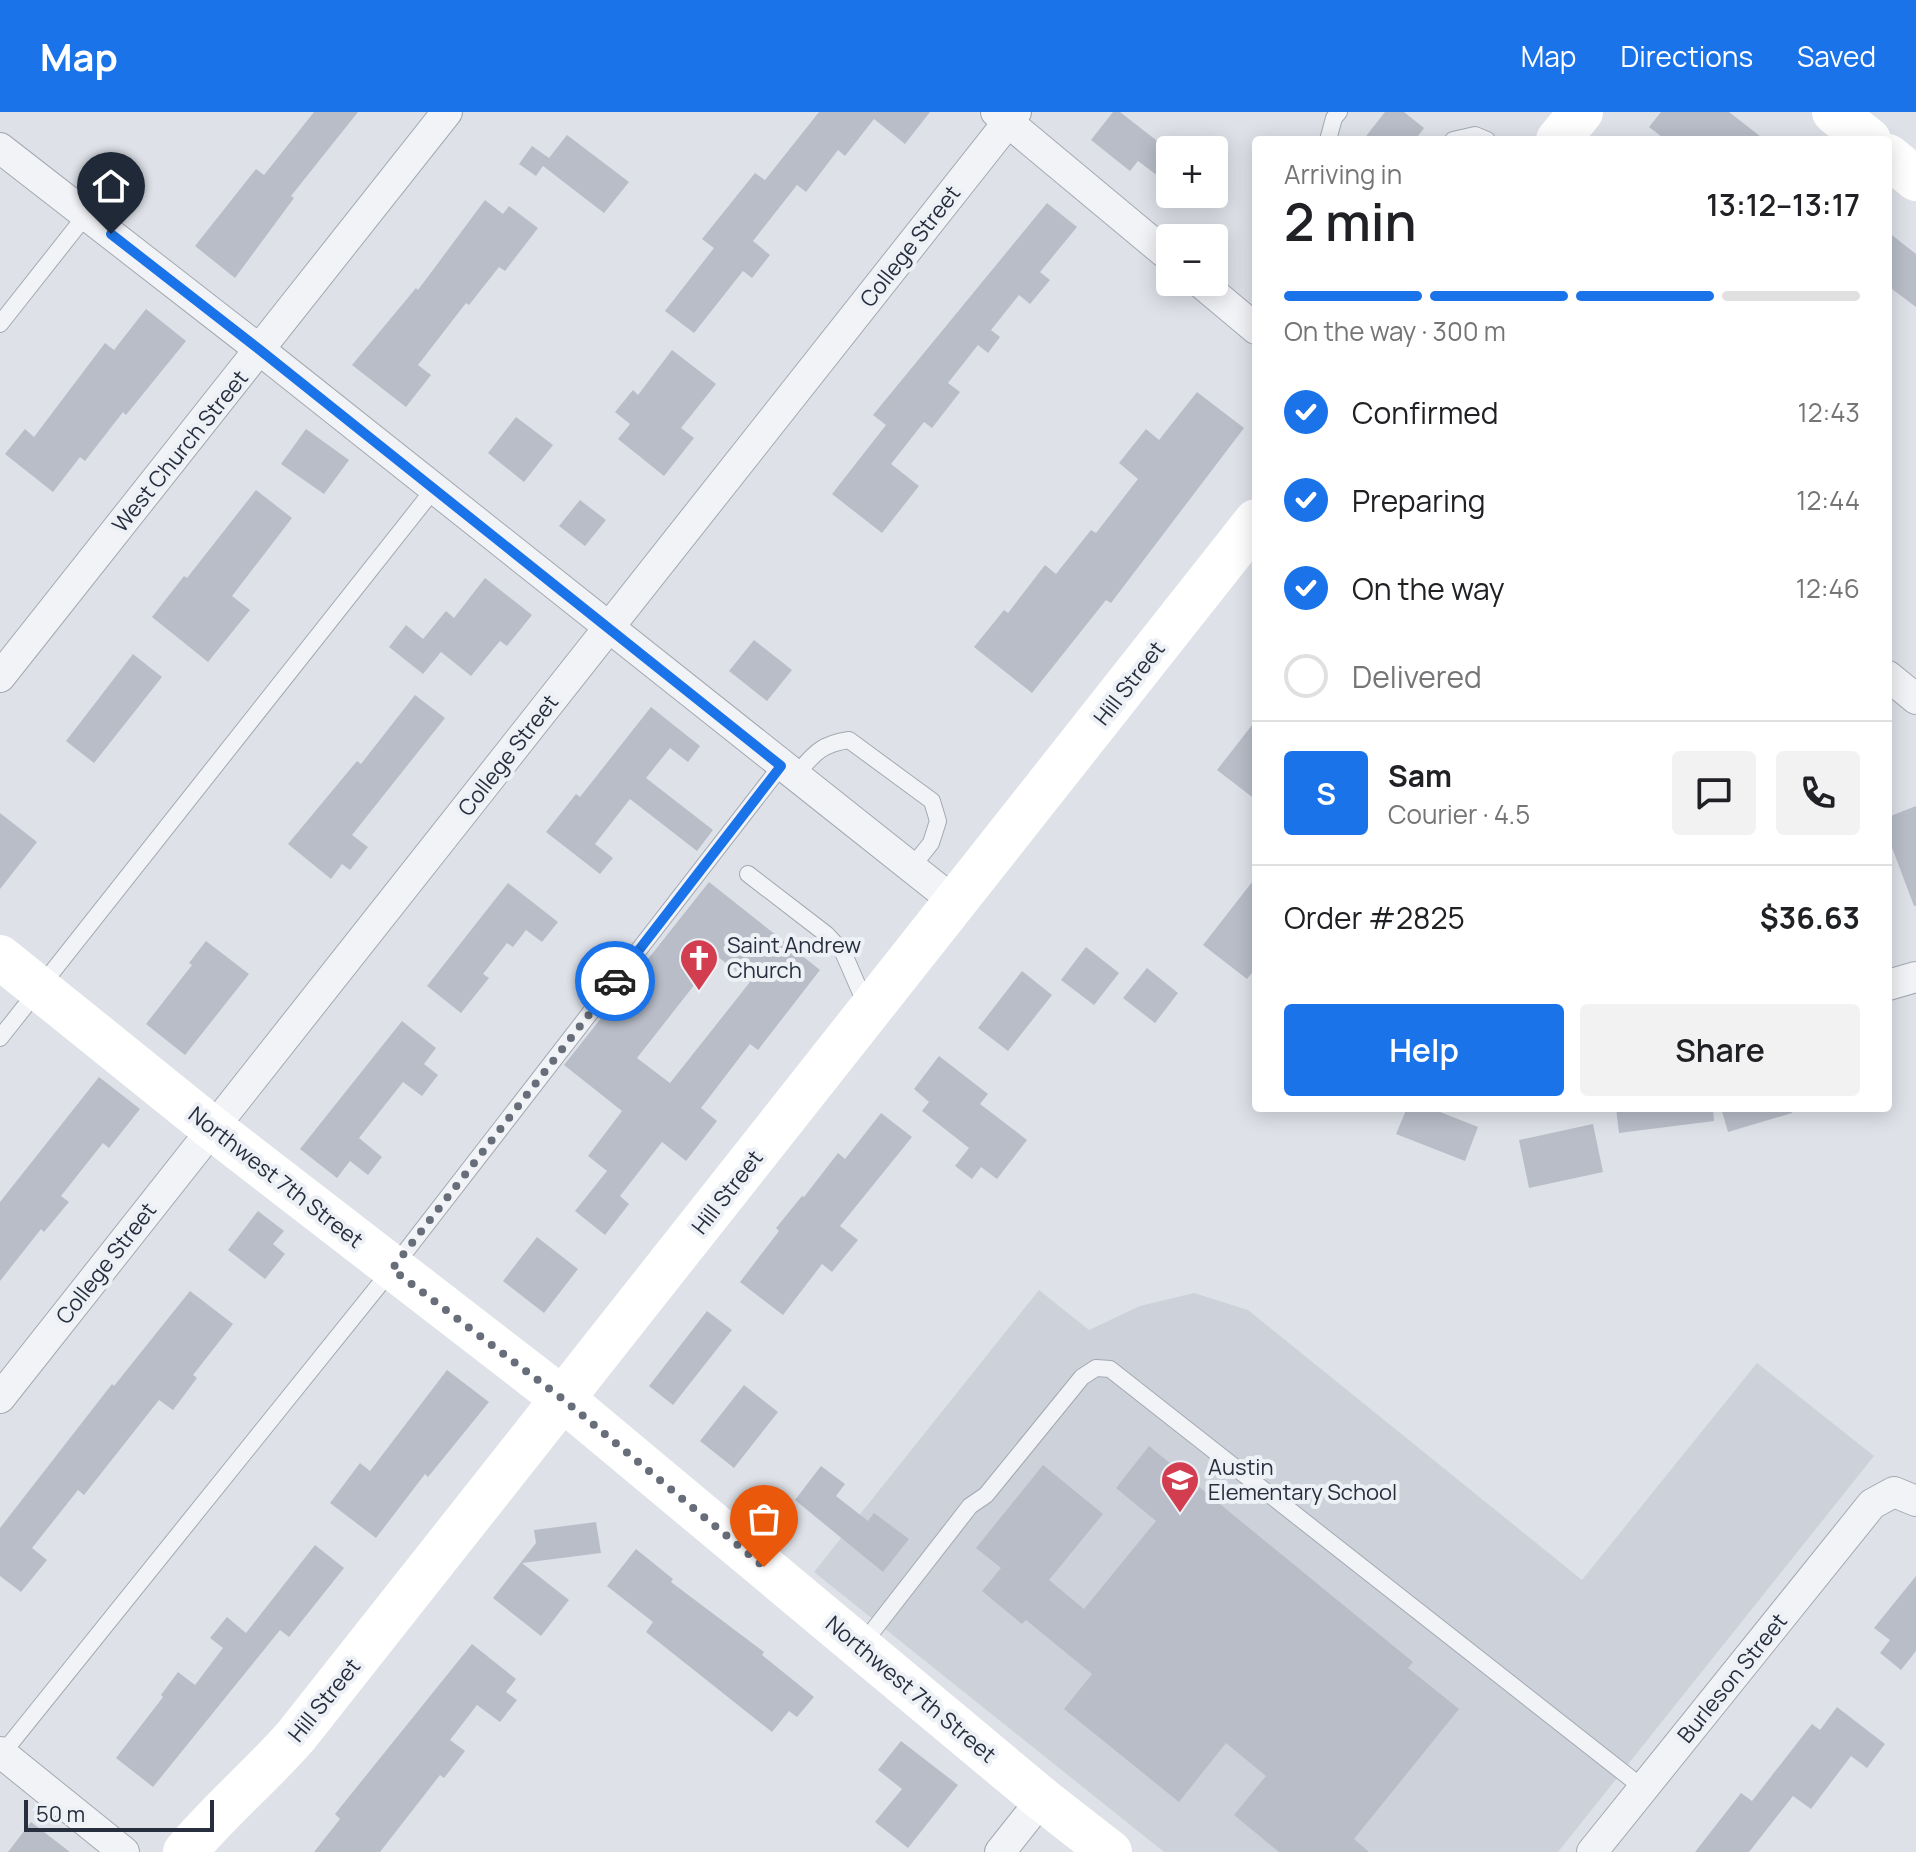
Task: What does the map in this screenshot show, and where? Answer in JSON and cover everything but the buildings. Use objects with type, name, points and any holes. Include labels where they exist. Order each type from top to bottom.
[{"type":"street","name":"West Church Street","points":[[0,677],[447,112]]},
{"type":"street","points":[[1834,112],[1864,136]]},
{"type":"street","points":[[1007,115],[1156,245]]},
{"type":"street","name":"College Street","points":[[0,1398],[609,627],[1007,115]]},
{"type":"street","points":[[0,148],[260,350],[955,902]]},
{"type":"street","points":[[1892,159],[1916,179]]},
{"type":"street","points":[[1217,296],[1252,326]]},
{"type":"street","name":"Hill Street","points":[[185,1852],[211,1821],[266,1770],[296,1736],[1252,526]]},
{"type":"street","points":[[1892,679],[1916,699]]},
{"type":"street","name":"Northwest 7th Street","points":[[0,957],[212,1128],[564,1400],[1042,1799],[1110,1852]]},
{"type":"street","points":[[1892,984],[1916,977]]},
{"type":"street","name":"Burleson Street","points":[[1592,1852],[1872,1504],[1894,1492],[1916,1501]]},
{"type":"street","points":[[1,1753],[124,1852]]},
{"type":"street","points":[[1000,1852],[1042,1799]]},
{"type":"lane","points":[[1329,136],[1334,114]]},
{"type":"lane","points":[[0,324],[86,215]]},
{"type":"lane","points":[[0,1038],[434,489]]},
{"type":"lane","points":[[1,1753],[392,1269],[788,771],[817,750],[834,742],[849,740],[932,801],[938,821],[931,843],[911,868]]},
{"type":"lane","points":[[748,874],[826,934],[843,952],[869,1013]]},
{"type":"lane","points":[[860,1647],[970,1506],[986,1495],[1082,1377],[1096,1368],[1110,1369],[1643,1788]]},
{"type":"shaded area","name":"Austin Elementary School","points":[[1039,1290],[1089,1330],[1140,1306],[1194,1293],[1248,1310],[1582,1580],[1757,1363],[1874,1456],[1558,1852],[1164,1852],[814,1572]]},
{"type":"way so far","points":[[615,981],[392,1269],[564,1400],[764,1567]]},
{"type":"place","name":"Saint Andrew Church","points":[[699,992]]},
{"type":"place","name":"Austin Elementary School","points":[[1180,1514]]},
{"type":"route","points":[[111,234],[781,766],[615,981]]}]
